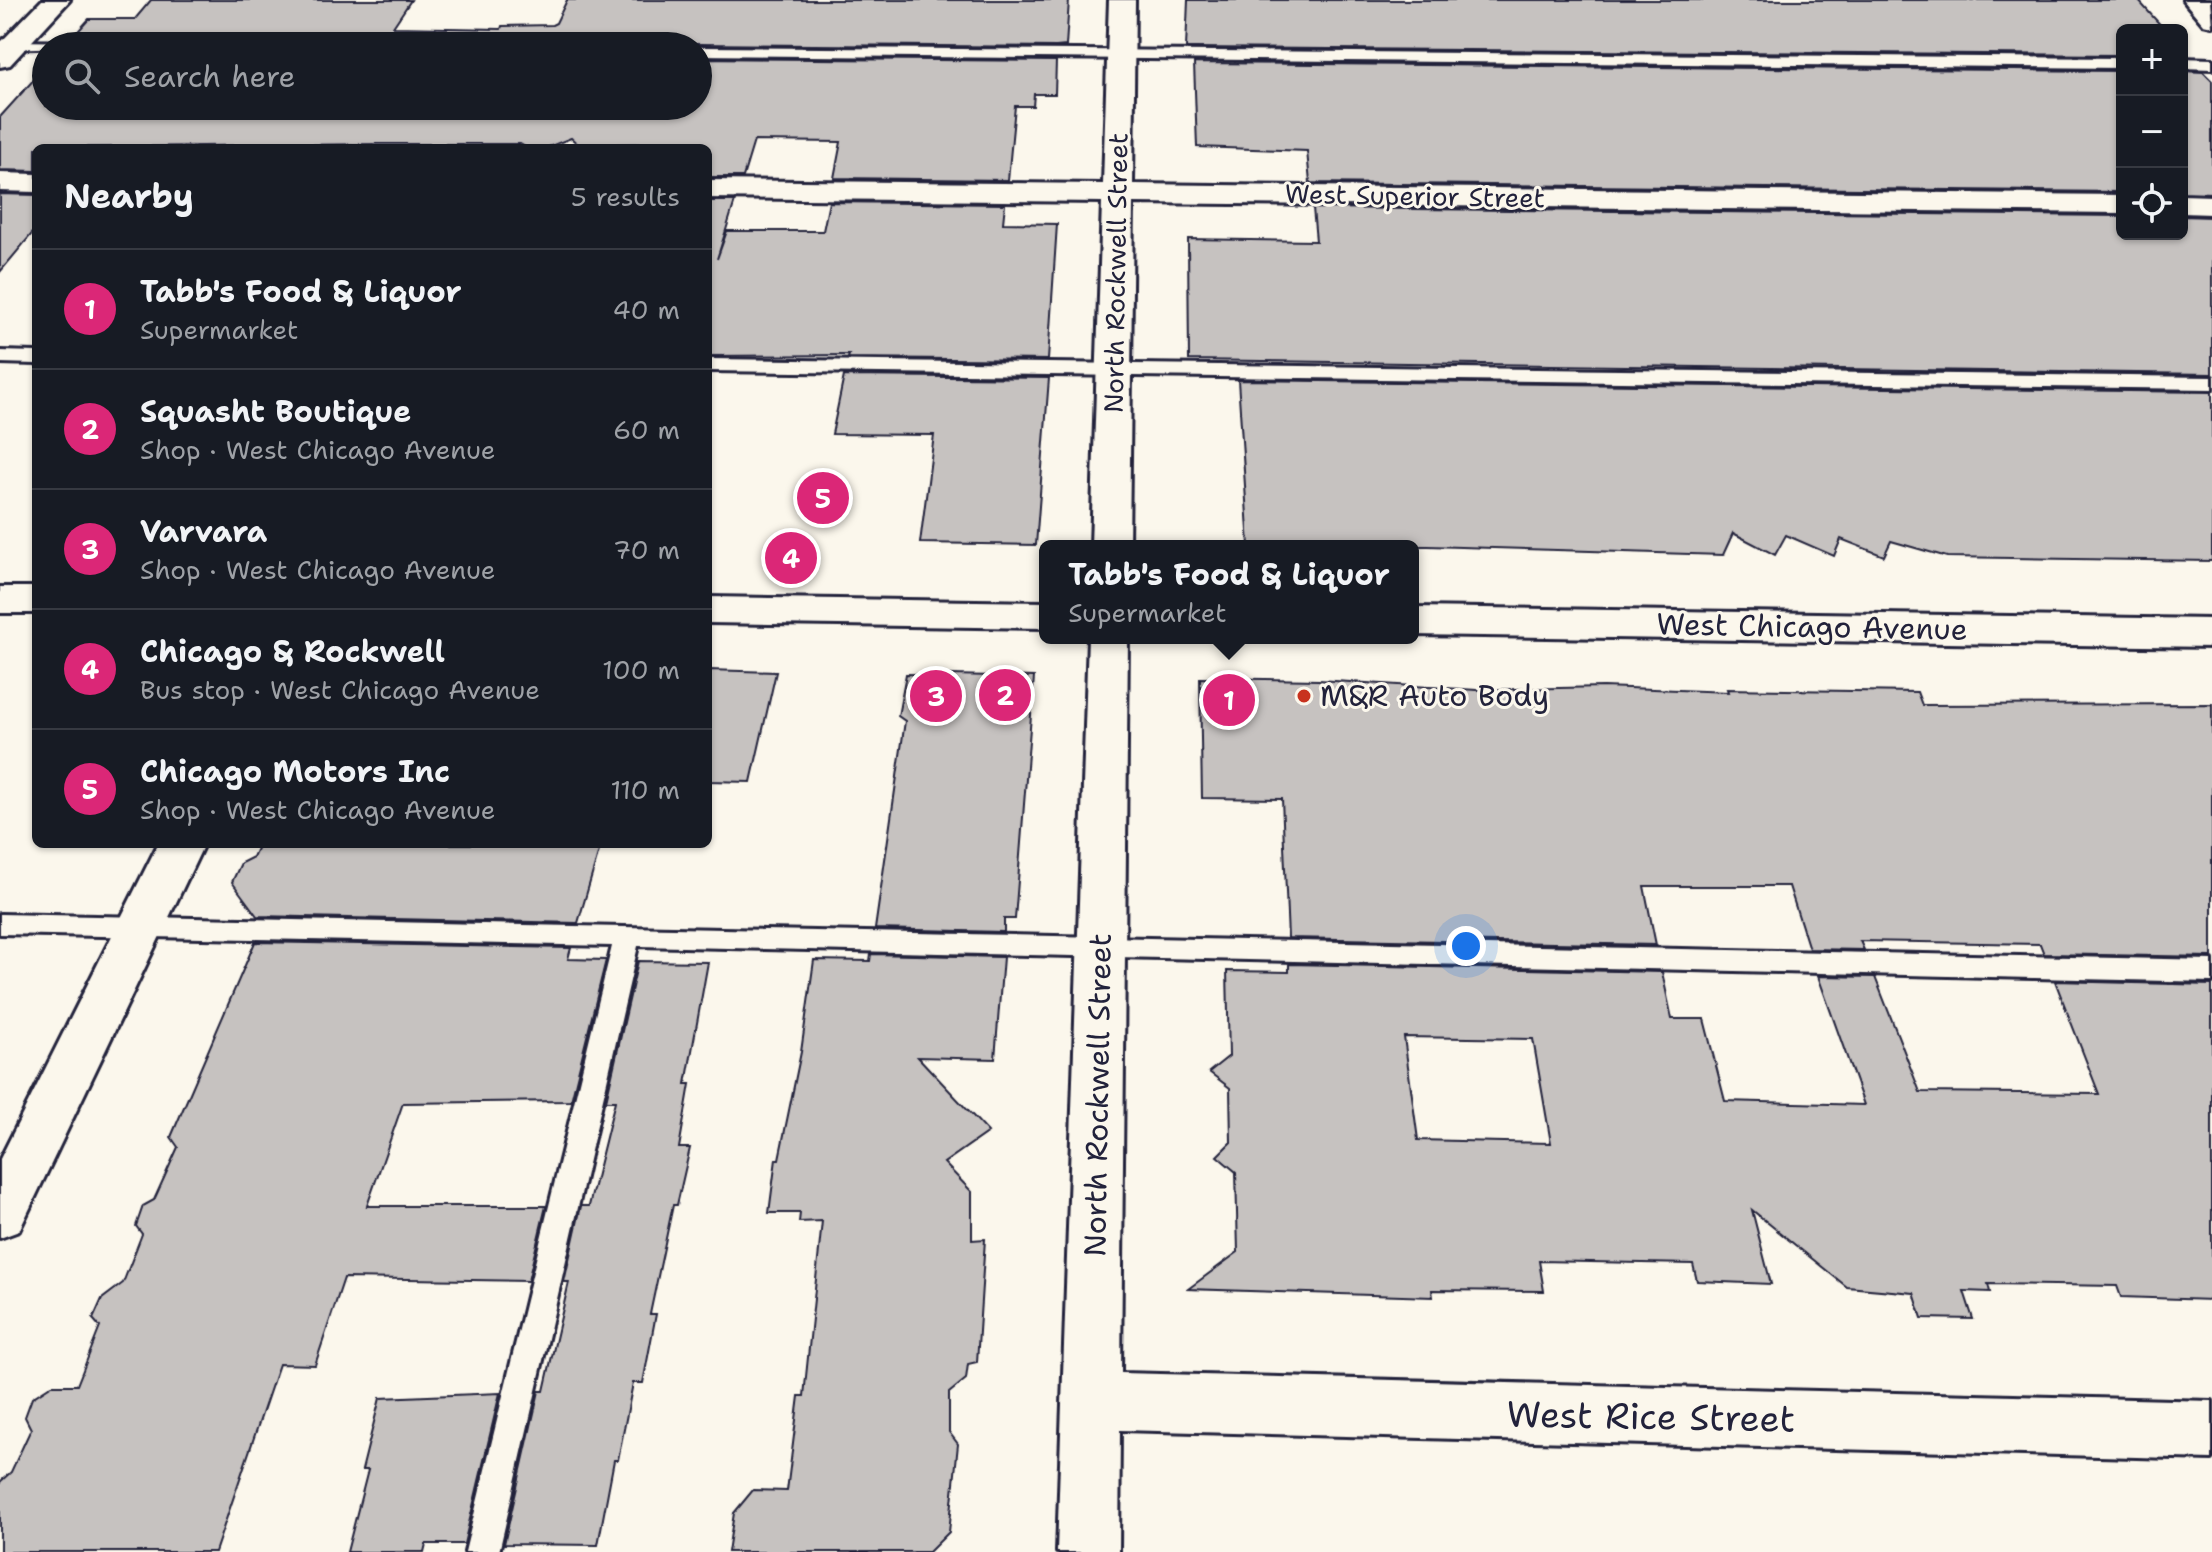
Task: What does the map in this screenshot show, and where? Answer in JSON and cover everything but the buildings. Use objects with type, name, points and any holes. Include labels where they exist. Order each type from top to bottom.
[{"type":"street","points":[[4,50],[57,0]]},
{"type":"street","name":"North Rockwell Street","points":[[1110,540],[1122,0]]},
{"type":"street","points":[[2196,0],[2212,18]]},
{"type":"street","points":[[0,182],[32,183]]},
{"type":"street","name":"West Superior Street","points":[[712,189],[2116,204]]},
{"type":"street","points":[[2188,204],[2212,205]]},
{"type":"street","points":[[0,600],[32,600]]},
{"type":"street","points":[[712,610],[1039,615]]},
{"type":"street","name":"West Chicago Avenue","points":[[1419,621],[2212,633]]},
{"type":"street","name":"North Rockwell Street","points":[[1088,1552],[1108,644]]},
{"type":"street","points":[[0,1214],[179,848]]},
{"type":"street","name":"West Rice Street","points":[[1091,1401],[2212,1430]]},
{"type":"lane","points":[[4,50],[32,49]]},
{"type":"lane","points":[[712,51],[2116,63]]},
{"type":"lane","points":[[2188,63],[2212,64]]},
{"type":"lane","points":[[0,357],[32,358]]},
{"type":"lane","points":[[712,365],[2212,383]]},
{"type":"lane","points":[[0,924],[2212,971]]},
{"type":"lane","points":[[482,1552],[627,938]]},
{"type":"place","name":"Chicago Motors Inc","points":[[823,498]]},
{"type":"place","name":"Chicago & Rockwell","points":[[791,558]]},
{"type":"place","name":"Squasht Boutique","points":[[1005,695]]},
{"type":"place","name":"Varvara","points":[[936,696]]},
{"type":"place","name":"M&R Auto Body","points":[[1304,696]]},
{"type":"place","name":"Tabb's Food & Liquor","points":[[1229,700]]}]
